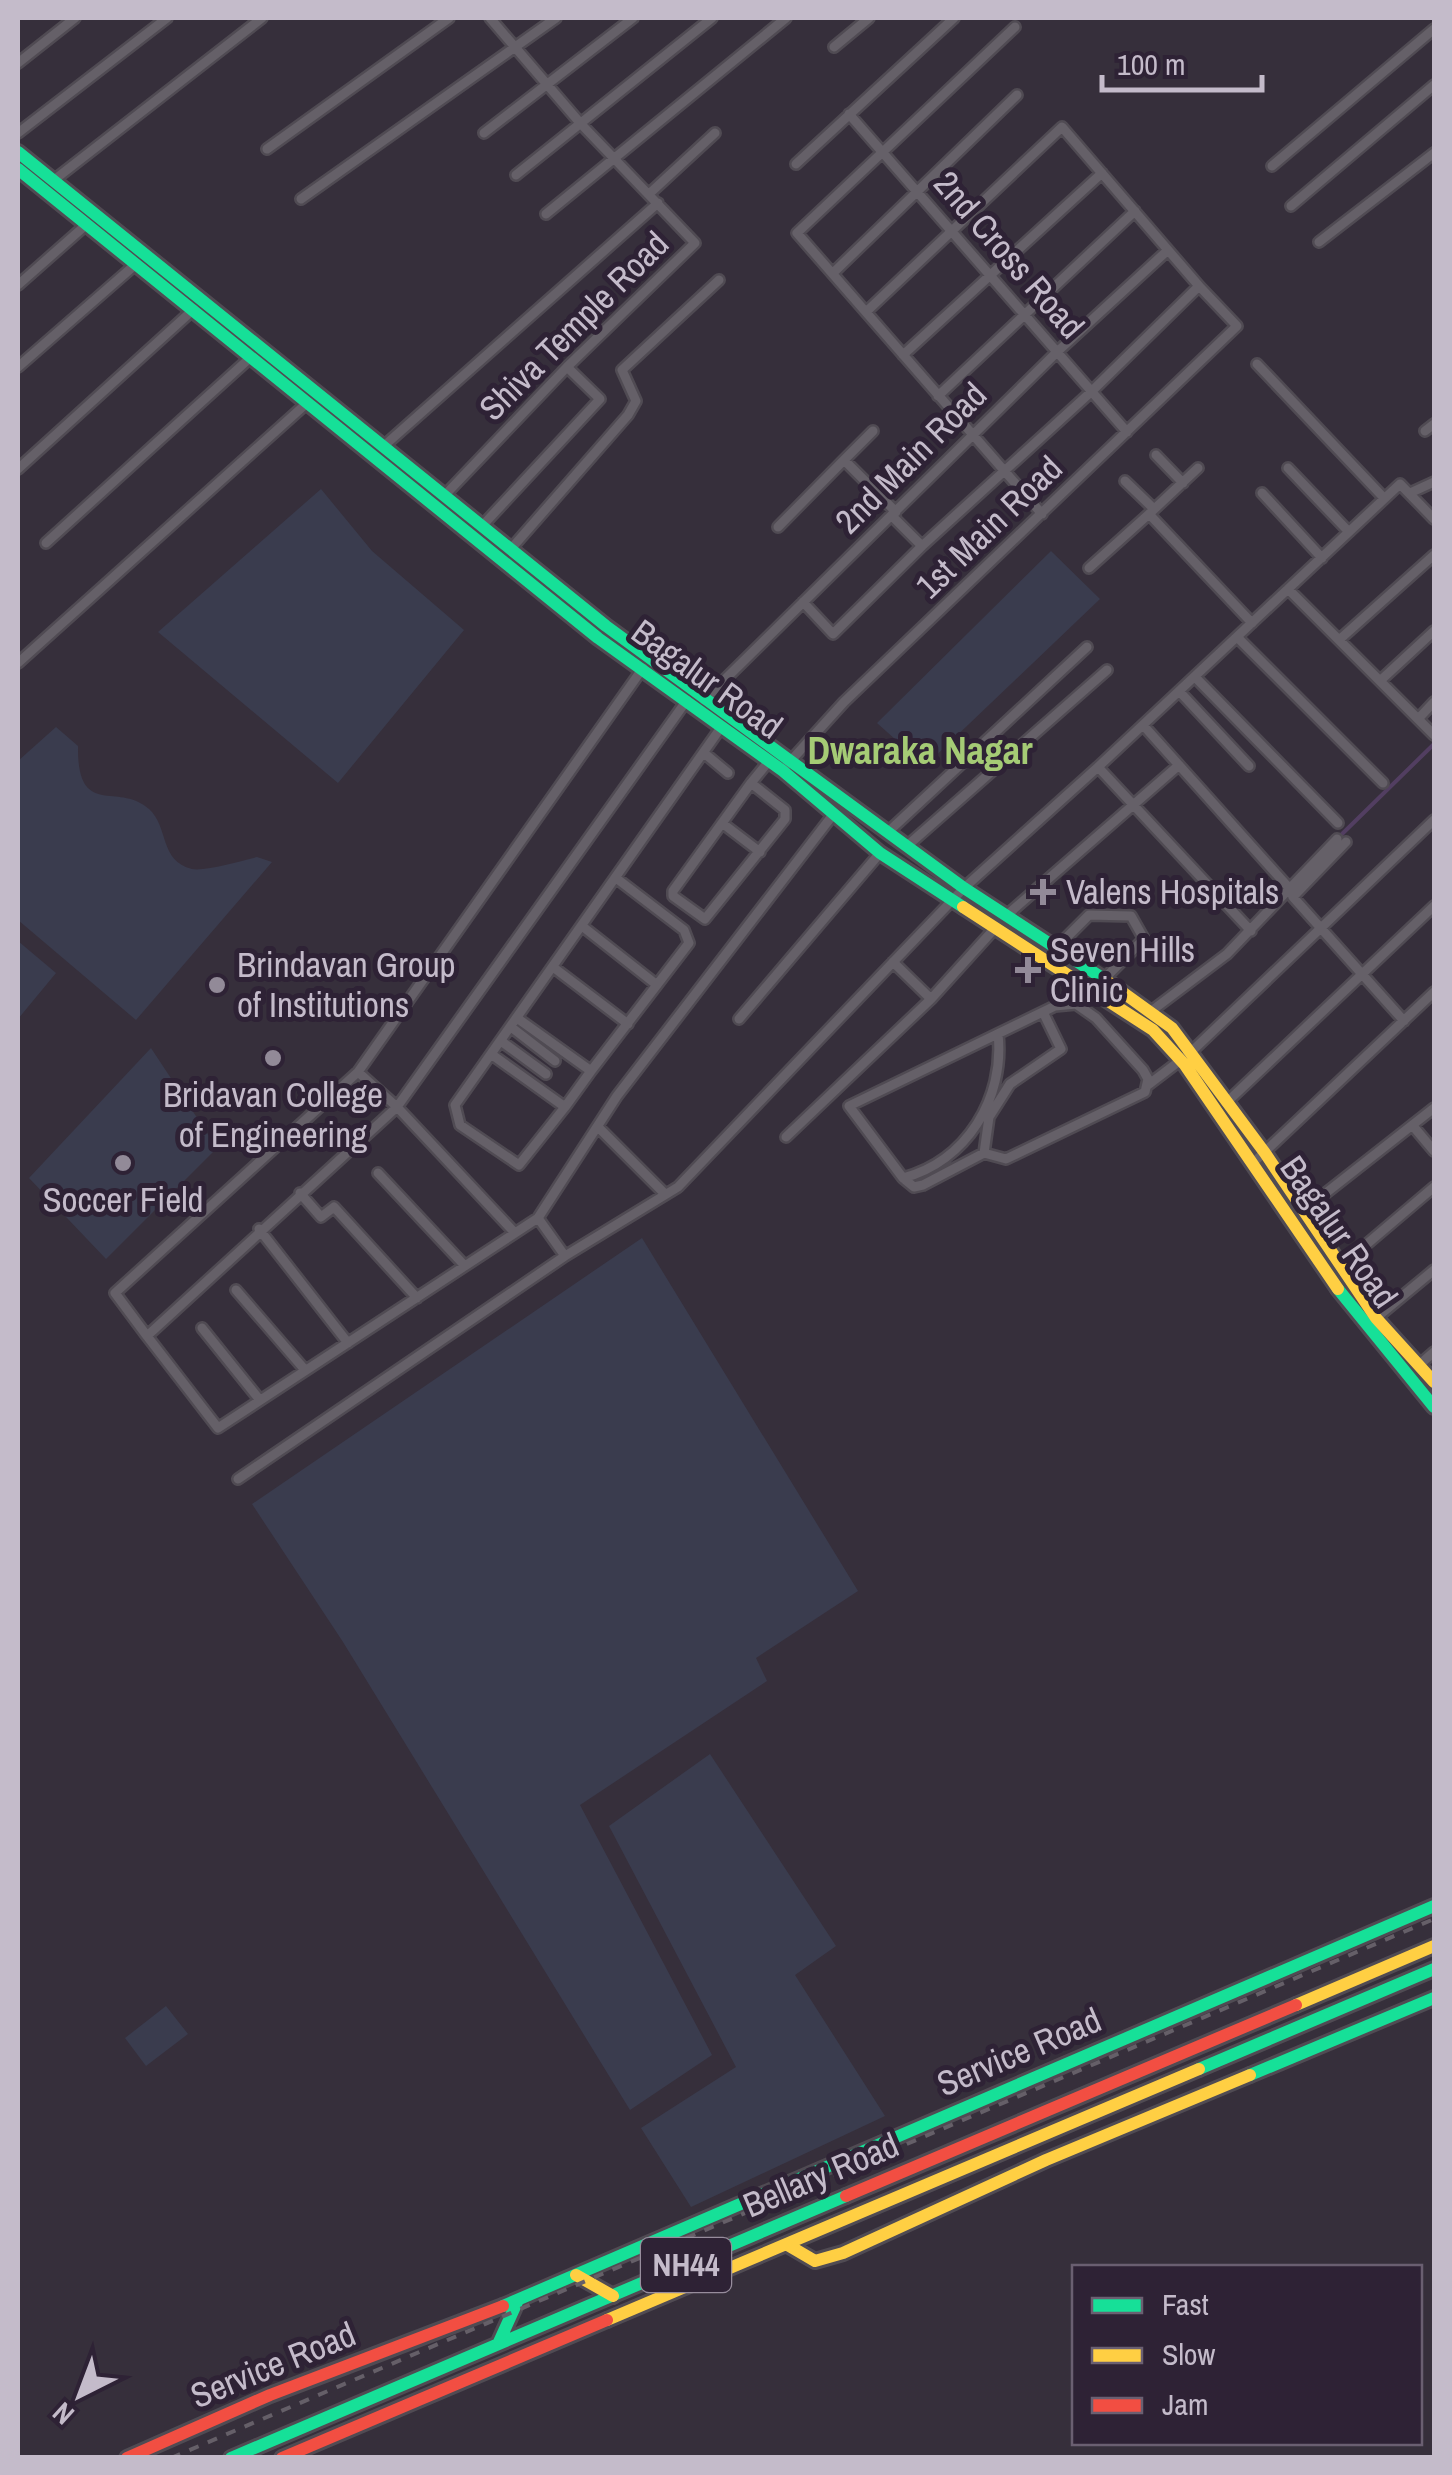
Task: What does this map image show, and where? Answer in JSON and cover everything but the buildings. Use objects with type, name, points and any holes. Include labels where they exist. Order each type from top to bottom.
[{"type":"main road","name":"Bagalur Road","points":[[18,152],[198,305],[250,357],[643,668],[688,700],[703,703],[722,726],[769,761],[786,766],[832,816],[880,853],[1111,1002],[1150,1012],[1172,1028],[1185,1056],[1303,1211],[1376,1318],[1434,1382]]},
{"type":"main road","name":"Bagalur Road","points":[[18,170],[136,264],[198,305],[385,445],[606,626],[786,766],[1104,980],[1185,1056],[1226,1103],[1346,1301],[1434,1407]]},
{"type":"main road","name":"Service Road","points":[[127,2458],[270,2395],[518,2300],[1434,1906]]},
{"type":"main road","name":"Bellary Road","points":[[231,2458],[1434,1946]]},
{"type":"main road","name":"Bellary Road","points":[[282,2458],[1434,1969]]},
{"type":"main road","points":[[786,2244],[815,2261],[844,2252],[1046,2160],[1434,1998]]},
{"type":"main road","points":[[576,2275],[613,2296]]},
{"type":"main road","points":[[499,2342],[518,2300]]},
{"type":"street","points":[[18,63],[75,18]]},
{"type":"street","points":[[18,134],[167,18]]},
{"type":"street","points":[[54,180],[262,18]]},
{"type":"street","points":[[267,149],[448,18]]},
{"type":"street","name":"Shiva Temple Road","points":[[446,494],[567,367],[695,244],[581,124],[490,18]]},
{"type":"street","points":[[301,199],[556,18]]},
{"type":"street","points":[[484,133],[634,18]]},
{"type":"street","points":[[516,175],[712,18]]},
{"type":"street","points":[[546,214],[786,18]]},
{"type":"street","points":[[834,47],[869,18]]},
{"type":"street","points":[[796,164],[954,18]]},
{"type":"street","points":[[1016,27],[798,233],[1042,514]]},
{"type":"street","points":[[1272,166],[1434,29]]},
{"type":"street","points":[[1291,206],[1434,85]]},
{"type":"street","points":[[833,273],[919,194],[1017,95]]},
{"type":"street","name":"2nd Cross Road","points":[[850,114],[1128,432]]},
{"type":"street","points":[[803,602],[833,634],[1199,286],[1062,127],[866,312]]},
{"type":"street","points":[[649,194],[715,133]]},
{"type":"street","points":[[1319,242],[1434,153]]},
{"type":"street","points":[[903,355],[1102,173]]},
{"type":"street","points":[[385,445],[658,203]]},
{"type":"street","points":[[938,396],[1135,211]]},
{"type":"street","points":[[18,285],[88,224]]},
{"type":"street","name":"2nd Main Road","points":[[703,703],[972,434],[1168,250]]},
{"type":"street","points":[[18,366],[136,264]]},
{"type":"street","points":[[502,560],[628,416],[636,400],[622,370],[719,280]]},
{"type":"street","name":"1st Main Road","points":[[786,766],[844,702],[1237,326],[1199,286]]},
{"type":"street","points":[[18,468],[198,305]]},
{"type":"street","points":[[46,543],[250,357]]},
{"type":"street","points":[[1257,364],[1384,498]]},
{"type":"street","points":[[483,524],[600,399],[567,367]]},
{"type":"street","points":[[18,661],[307,403]]},
{"type":"street","points":[[1425,431],[1434,424]]},
{"type":"street","points":[[778,527],[873,432]]},
{"type":"street","points":[[1156,455],[1182,482]]},
{"type":"street","points":[[844,460],[922,546]]},
{"type":"street","points":[[1089,568],[1198,468]]},
{"type":"street","points":[[1288,468],[1349,532]]},
{"type":"street","points":[[1125,481],[1252,623]]},
{"type":"street","points":[[1410,493],[1434,482]]},
{"type":"street","points":[[238,1479],[565,1256],[678,1188],[964,888],[1400,484],[1434,519]]},
{"type":"street","points":[[1262,493],[1322,558]]},
{"type":"street","points":[[1339,640],[1434,554]]},
{"type":"street","points":[[1288,589],[1434,735]]},
{"type":"street","points":[[1380,680],[1434,631]]},
{"type":"street","points":[[1237,637],[1383,784]]},
{"type":"street","points":[[888,832],[1086,647]]},
{"type":"street","points":[[643,668],[358,1072],[115,1293],[218,1428],[538,1218],[637,1068],[832,816]]},
{"type":"street","points":[[908,846],[1107,670]]},
{"type":"street","points":[[1194,677],[1338,822]]},
{"type":"street","points":[[1179,692],[1249,766]]},
{"type":"street","points":[[147,1336],[397,1107],[688,700]]},
{"type":"street","points":[[1418,718],[1434,702]]},
{"type":"street","points":[[1143,725],[1290,889]]},
{"type":"street","points":[[616,878],[690,937],[519,1166],[460,1125],[455,1105],[722,726]]},
{"type":"street","points":[[704,754],[728,773]]},
{"type":"street","points":[[751,784],[786,814],[710,917],[701,918],[673,891],[722,823],[751,784],[769,761]]},
{"type":"street","points":[[1007,915],[1178,764]]},
{"type":"street","points":[[1098,766],[1251,930]]},
{"type":"street","points":[[1148,1085],[1143,1070],[1096,1018],[1076,1004],[1055,1006],[849,1106],[903,1178],[914,1186],[984,1153],[1006,1160],[1124,1105],[1145,1092],[1148,1085],[1185,1056],[1434,820]]},
{"type":"street","points":[[722,823],[760,852]]},
{"type":"street","points":[[1150,1012],[1251,930],[1341,841],[1294,897],[1404,1021]]},
{"type":"street","points":[[739,1019],[880,853]]},
{"type":"street","points":[[1226,1103],[1434,906]]},
{"type":"street","points":[[1058,946],[1089,916],[1130,916],[1144,939],[1104,980]]},
{"type":"street","points":[[582,926],[657,985]]},
{"type":"street","points":[[786,1137],[931,999],[996,926]]},
{"type":"street","points":[[893,962],[931,999]]},
{"type":"street","points":[[553,967],[628,1024]]},
{"type":"street","points":[[1076,1004],[1088,987]]},
{"type":"street","points":[[1259,1158],[1434,992]]},
{"type":"street","points":[[1096,1018],[1111,1002]]},
{"type":"street","points":[[984,1153],[989,1117],[1010,1084],[1061,1049],[1044,1014]]},
{"type":"street","points":[[514,1022],[555,1061]]},
{"type":"street","points":[[514,1022],[592,1071]]},
{"type":"street","points":[[903,1178],[952,1150],[982,1116],[996,1090],[1001,1062],[998,1034]]},
{"type":"street","points":[[500,1041],[546,1074]]},
{"type":"street","points":[[491,1054],[565,1107]]},
{"type":"street","points":[[358,1072],[397,1107],[515,1233]]},
{"type":"street","points":[[1303,1211],[1434,1108]]},
{"type":"street","points":[[1413,1126],[1434,1151]]},
{"type":"street","points":[[599,1128],[664,1194]]},
{"type":"street","points":[[378,1173],[464,1266]]},
{"type":"street","points":[[1341,1266],[1434,1188]]},
{"type":"street","points":[[300,1192],[321,1217],[334,1207],[417,1298]]},
{"type":"street","points":[[538,1218],[565,1256]]},
{"type":"street","points":[[259,1230],[348,1342]]},
{"type":"street","points":[[1376,1318],[1434,1270]]},
{"type":"street","points":[[236,1290],[305,1370]]},
{"type":"street","points":[[202,1328],[259,1399]]},
{"type":"street","points":[[1419,1365],[1434,1352]]},
{"type":"shaded area","points":[[321,489],[372,551],[464,630],[338,783],[158,632]]},
{"type":"shaded area","points":[[1051,551],[1100,599],[925,766],[877,723]]},
{"type":"shaded area","points":[[56,727],[78,746],[84,783],[102,795],[137,801],[149,809],[160,825],[169,851],[181,865],[205,869],[257,857],[272,862],[136,1020],[18,920],[18,761]]},
{"type":"shaded area","points":[[18,941],[56,973],[18,1019]]},
{"type":"shaded area","name":"Soccer Field","points":[[151,1048],[217,1148],[106,1259],[29,1178]]},
{"type":"shaded area","points":[[642,1238],[858,1591],[756,1658],[767,1681],[580,1805],[712,2055],[630,2110],[343,1642],[252,1504]]},
{"type":"shaded area","points":[[710,1754],[836,1946],[795,1975],[885,2116],[691,2207],[641,2128],[736,2067],[609,1826]]},
{"type":"shaded area","points":[[166,2006],[188,2034],[146,2066],[125,2038]]},
{"type":"waterway","points":[[1341,835],[1434,744]]},
{"type":"railway","points":[[171,2458],[1434,1919]]},
{"type":"traffic: fast","points":[[18,152],[606,626],[964,888],[1107,981]]},
{"type":"traffic: fast","points":[[18,169],[598,638],[783,771],[880,853],[963,907]]},
{"type":"traffic: fast","points":[[1338,1289],[1434,1407]]},
{"type":"traffic: fast","points":[[503,2306],[1434,1906]]},
{"type":"traffic: fast","points":[[1199,2069],[1434,1969]]},
{"type":"traffic: fast","points":[[1250,2075],[1434,1998]]},
{"type":"traffic: fast","points":[[231,2458],[846,2196]]},
{"type":"traffic: fast","points":[[499,2342],[518,2300]]},
{"type":"traffic: slow","points":[[963,907],[1153,1030],[1185,1065],[1338,1289]]},
{"type":"traffic: slow","points":[[1107,981],[1172,1028],[1265,1153],[1376,1318],[1434,1382]]},
{"type":"traffic: slow","points":[[1296,2005],[1434,1946]]},
{"type":"traffic: slow","points":[[607,2320],[1199,2069]]},
{"type":"traffic: slow","points":[[786,2244],[815,2261],[843,2253],[1046,2160],[1250,2075]]},
{"type":"traffic: slow","points":[[576,2275],[613,2296]]},
{"type":"traffic: jam","points":[[846,2196],[1296,2005]]},
{"type":"traffic: jam","points":[[127,2458],[270,2395],[503,2306]]},
{"type":"traffic: jam","points":[[282,2458],[607,2320]]},
{"type":"place","name":"Valens Hospitals","points":[[1043,892]]},
{"type":"place","name":"Seven Hills Clinic","points":[[1028,970]]},
{"type":"place","name":"Brindavan Group of Institutions","points":[[217,985]]},
{"type":"place","name":"Bridavan College of Engineering","points":[[273,1058]]},
{"type":"place","name":"Soccer Field","points":[[123,1163]]},
{"type":"district","name":"Dwaraka Nagar","points":[[920,751]]}]
